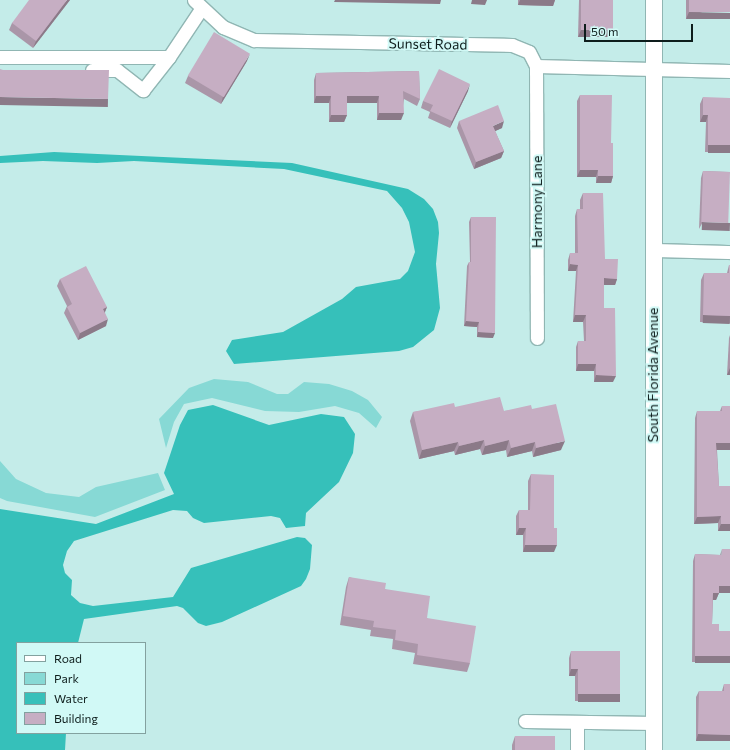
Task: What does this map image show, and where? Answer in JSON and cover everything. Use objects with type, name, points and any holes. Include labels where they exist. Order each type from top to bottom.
[{"type":"street","name":"South Florida Avenue","points":[[654,0],[654,750]]},
{"type":"street","points":[[31,70],[117,70],[143,90],[169,57],[197,4]]},
{"type":"street","name":"Sunset Road","points":[[197,4],[227,30],[254,40],[516,45],[529,52],[536,66]]},
{"type":"street","points":[[0,57],[169,57]]},
{"type":"street","points":[[536,66],[730,70]]},
{"type":"street","name":"Harmony Lane","points":[[536,66],[537,338]]},
{"type":"street","points":[[653,250],[730,252]]},
{"type":"street","points":[[525,722],[654,723]]},
{"type":"street","points":[[577,722],[577,750]]},
{"type":"green space","points":[[214,379],[248,382],[277,394],[288,394],[304,382],[329,384],[352,391],[368,400],[382,417],[376,428],[359,413],[335,406],[299,412],[265,411],[212,398],[184,404],[174,422],[166,448],[159,419],[189,388]]},
{"type":"green space","points":[[0,461],[16,479],[46,493],[79,497],[96,487],[158,473],[165,490],[95,517],[7,501],[0,498]]},
{"type":"water","points":[[54,152],[292,163],[408,189],[424,199],[433,209],[438,222],[439,233],[436,264],[440,308],[434,330],[413,347],[399,351],[234,364],[226,351],[232,340],[283,332],[342,299],[356,287],[400,279],[408,271],[415,252],[409,222],[402,208],[387,191],[284,169],[134,161],[97,163],[43,161],[0,163],[0,156]]},
{"type":"water","points":[[213,405],[269,425],[321,414],[344,417],[355,434],[353,453],[339,482],[306,513],[305,526],[286,528],[280,518],[271,516],[204,523],[193,518],[187,511],[173,510],[74,541],[67,551],[63,565],[65,573],[72,580],[71,595],[80,603],[93,606],[173,597],[191,568],[297,537],[305,538],[312,545],[310,569],[306,579],[301,586],[222,622],[206,626],[198,623],[183,608],[177,606],[84,619],[78,642],[16,642],[16,734],[66,734],[65,750],[0,750],[0,509],[96,524],[174,494],[164,473],[180,425],[188,410]]},
{"type":"building","points":[[29,0],[67,0],[36,41],[12,23]]},
{"type":"building","points":[[581,0],[613,0],[613,30],[581,30]]},
{"type":"building","points":[[689,0],[730,0],[730,12],[689,12]]},
{"type":"building","points":[[214,32],[250,54],[224,97],[188,76]]},
{"type":"building","points":[[0,69],[109,70],[108,99],[0,97]]},
{"type":"building","points":[[439,69],[470,84],[452,121],[430,111],[433,105],[423,101]]},
{"type":"building","points":[[419,71],[420,99],[403,91],[404,113],[379,113],[379,96],[347,96],[347,115],[331,115],[331,96],[316,96],[316,73]]},
{"type":"building","points":[[580,95],[612,95],[611,143],[613,143],[613,176],[598,176],[598,170],[580,170]]},
{"type":"building","points":[[703,97],[730,98],[730,145],[708,145],[708,115],[703,115]]},
{"type":"building","points":[[498,105],[504,121],[493,126],[504,151],[476,162],[459,121]]},
{"type":"building","points":[[703,171],[730,172],[728,223],[701,222]]},
{"type":"building","points":[[583,193],[603,193],[605,259],[618,259],[617,279],[604,278],[604,308],[615,308],[616,376],[596,375],[596,364],[578,364],[578,341],[586,341],[586,315],[575,315],[578,265],[570,264],[570,253],[578,253],[577,209],[583,209]]},
{"type":"building","points":[[471,217],[496,217],[495,333],[478,332],[479,322],[466,321],[469,262],[471,262]]},
{"type":"building","points":[[729,265],[730,316],[703,315],[704,273],[729,273]]},
{"type":"building","points":[[86,266],[107,307],[103,309],[108,319],[80,333],[67,307],[72,304],[60,279]]},
{"type":"building","points":[[500,397],[504,411],[531,405],[532,409],[556,404],[565,441],[536,448],[535,442],[511,448],[509,440],[485,446],[484,440],[459,446],[458,442],[422,450],[413,412],[454,403],[455,407]]},
{"type":"building","points":[[722,406],[730,406],[730,443],[716,443],[719,486],[730,486],[730,524],[721,524],[721,516],[697,517],[697,411],[722,411]]},
{"type":"building","points":[[531,474],[554,475],[554,528],[557,528],[557,545],[525,545],[526,528],[519,528],[519,510],[530,510]]},
{"type":"building","points":[[722,549],[730,549],[730,586],[719,586],[719,593],[713,593],[712,624],[719,624],[719,631],[730,631],[730,656],[695,656],[695,554],[722,555]]},
{"type":"building","points":[[349,577],[386,583],[385,589],[430,596],[427,618],[476,626],[470,663],[417,655],[418,644],[395,640],[396,630],[373,627],[374,621],[343,616]]},
{"type":"building","points":[[571,651],[620,651],[620,694],[578,694],[578,669],[571,669]]},
{"type":"building","points":[[724,684],[730,684],[730,735],[698,734],[699,691],[724,691]]},
{"type":"building","points":[[515,736],[555,736],[555,750],[515,750]]}]
